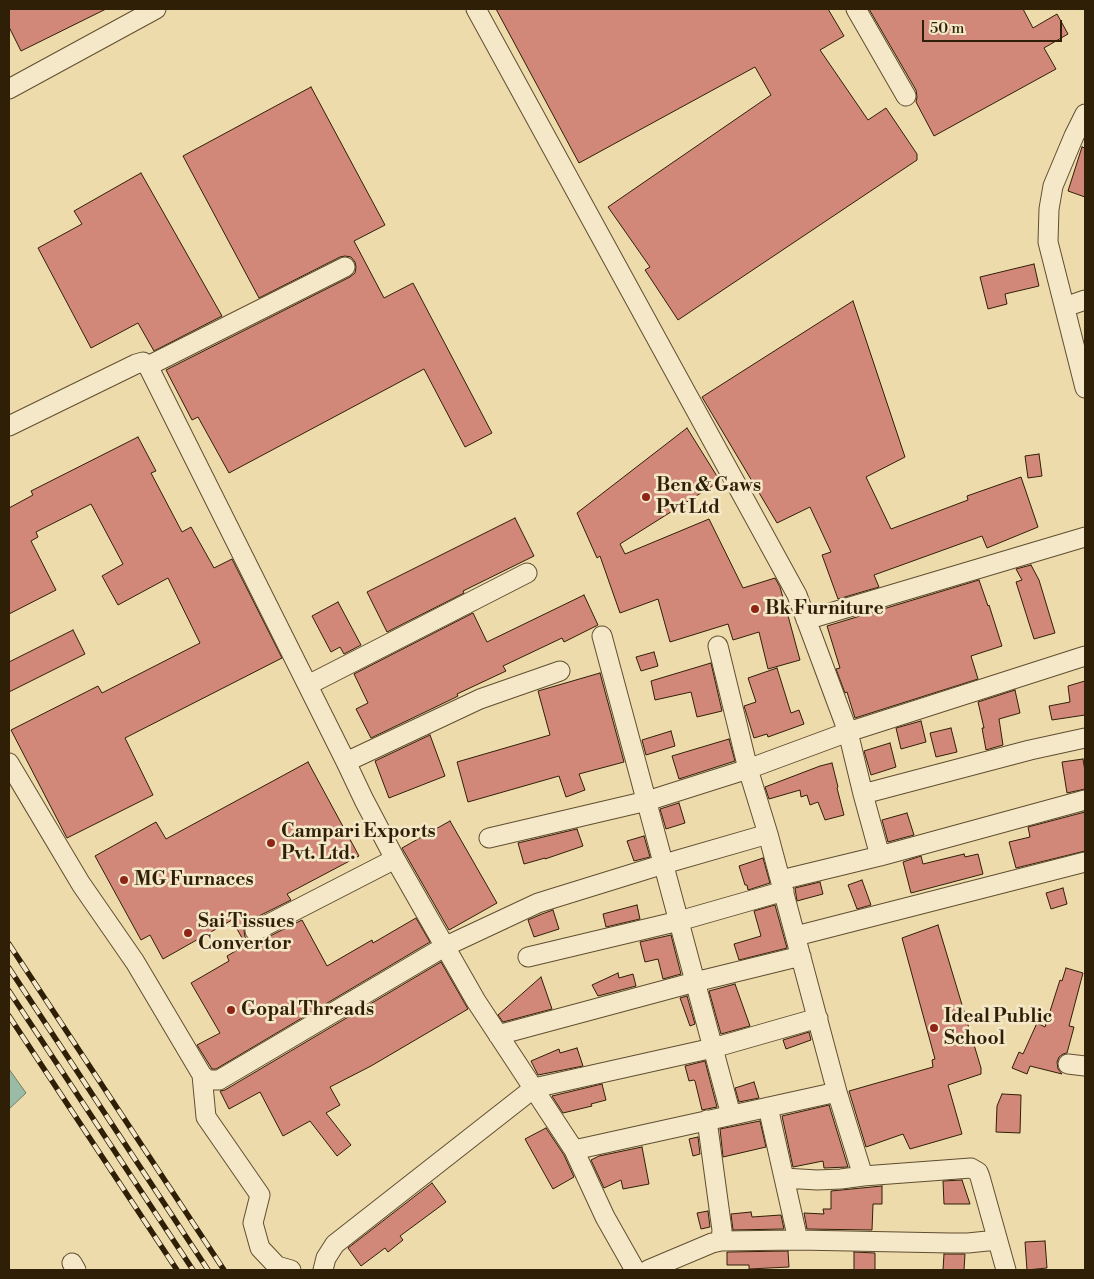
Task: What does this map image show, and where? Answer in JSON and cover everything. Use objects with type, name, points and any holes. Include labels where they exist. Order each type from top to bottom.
[{"type":"street","points":[[9,89],[156,9]]},
{"type":"street","points":[[476,9],[797,595],[848,732],[880,856]]},
{"type":"street","points":[[856,9],[906,96]]},
{"type":"street","points":[[1085,116],[1074,136],[1053,186],[1049,209],[1048,242],[1085,388]]},
{"type":"street","points":[[148,366],[345,267]]},
{"type":"street","points":[[1065,307],[1085,300]]},
{"type":"street","points":[[9,426],[136,364],[143,362],[148,366],[395,859],[476,1001],[574,1150],[605,1217],[635,1270]]},
{"type":"street","points":[[806,620],[1085,537]]},
{"type":"street","points":[[308,685],[527,573]]},
{"type":"street","points":[[602,636],[731,1115]]},
{"type":"street","points":[[718,646],[748,770],[768,834],[838,1092],[863,1176]]},
{"type":"street","points":[[489,838],[647,801],[748,770],[848,732],[1085,656]]},
{"type":"street","points":[[346,762],[480,699],[560,671]]},
{"type":"street","points":[[863,794],[1030,750],[1085,738]]},
{"type":"street","points":[[9,763],[81,884],[135,962],[202,1075],[208,1080],[219,1080],[444,947],[538,903],[768,834]]},
{"type":"street","points":[[528,957],[679,921],[782,886],[880,856],[1085,800]]},
{"type":"street","points":[[255,931],[395,859]]},
{"type":"street","points":[[796,936],[1085,862]]},
{"type":"street","points":[[498,1036],[696,982],[801,956]]},
{"type":"street","points":[[323,1270],[326,1258],[335,1244],[534,1088],[713,1048],[818,1018]]},
{"type":"street","points":[[202,1075],[206,1117],[260,1195],[253,1223],[260,1248],[277,1266],[291,1270]]},
{"type":"street","points":[[574,1150],[838,1092]]},
{"type":"street","points":[[768,1107],[798,1240]]},
{"type":"street","points":[[707,1120],[722,1230],[721,1241]]},
{"type":"street","points":[[784,1178],[841,1179],[971,1168],[978,1172],[1006,1270]]},
{"type":"street","points":[[648,1270],[721,1241],[798,1240],[950,1243],[997,1240]]},
{"type":"shaded area","points":[[9,1069],[26,1093],[9,1109]]},
{"type":"building","points":[[9,9],[106,9],[21,51],[9,27]]},
{"type":"building","points":[[496,9],[828,9],[844,36],[820,50],[868,120],[886,108],[917,154],[917,160],[678,320],[645,270],[650,267],[608,207],[771,95],[755,67],[579,163]]},
{"type":"building","points":[[869,9],[1023,9],[1033,28],[1057,14],[1068,34],[1044,48],[1056,69],[934,136],[916,102],[916,90]]},
{"type":"building","points":[[311,87],[385,225],[354,241],[384,298],[413,283],[492,433],[465,447],[424,369],[229,473],[198,417],[192,420],[166,370],[350,277],[355,273],[356,267],[351,257],[340,257],[259,298],[183,156]]},
{"type":"building","points":[[1082,147],[1085,148],[1085,197],[1068,191]]},
{"type":"building","points":[[141,173],[222,316],[154,351],[138,323],[91,348],[38,248],[82,224],[74,211]]},
{"type":"building","points":[[1034,264],[1039,286],[1005,294],[1007,304],[988,309],[980,277]]},
{"type":"building","points":[[853,301],[905,457],[866,477],[891,529],[968,500],[967,496],[1021,477],[1038,527],[987,548],[982,536],[874,575],[879,587],[838,599],[822,555],[831,552],[810,507],[777,523],[702,397]]},
{"type":"building","points":[[687,428],[720,481],[620,544],[625,554],[709,519],[743,588],[775,578],[780,587],[800,660],[768,669],[759,632],[733,640],[728,624],[670,642],[658,599],[620,613],[600,556],[597,558],[577,513]]},
{"type":"building","points":[[138,437],[156,471],[151,473],[182,532],[191,527],[214,568],[232,559],[282,658],[125,738],[153,795],[67,838],[11,730],[98,686],[102,693],[200,643],[168,578],[118,605],[102,576],[123,564],[91,504],[36,532],[38,537],[31,541],[56,590],[9,614],[9,508],[33,495],[31,491]]},
{"type":"building","points":[[1039,454],[1042,476],[1028,478],[1025,456]]},
{"type":"building","points":[[515,518],[534,556],[463,591],[464,593],[387,632],[367,592]]},
{"type":"building","points":[[1031,565],[1039,580],[1055,633],[1034,639],[1016,582],[1022,580],[1016,569]]},
{"type":"building","points":[[979,580],[1002,646],[971,656],[978,679],[855,718],[847,692],[845,693],[836,669],[840,668],[827,626]]},
{"type":"building","points":[[584,595],[598,625],[564,642],[562,638],[503,666],[506,671],[371,738],[356,709],[368,703],[354,674],[473,613],[487,642]]},
{"type":"building","points":[[338,602],[361,645],[344,654],[340,647],[331,652],[312,616]]},
{"type":"building","points":[[73,630],[85,654],[9,692],[9,662]]},
{"type":"building","points":[[654,652],[658,666],[641,671],[636,657]]},
{"type":"building","points":[[711,663],[722,711],[697,717],[691,692],[655,700],[651,681]]},
{"type":"building","points":[[777,668],[791,713],[799,710],[804,724],[768,737],[767,734],[754,738],[744,706],[756,702],[748,678]]},
{"type":"building","points":[[600,673],[624,762],[579,774],[585,790],[566,797],[559,776],[468,802],[457,762],[550,735],[538,691]]},
{"type":"building","points":[[1085,681],[1085,715],[1052,720],[1049,706],[1070,702],[1068,686]]},
{"type":"building","points":[[1015,690],[1020,713],[999,719],[1003,745],[986,750],[982,728],[984,728],[978,702]]},
{"type":"building","points":[[921,721],[926,742],[901,749],[896,728]]},
{"type":"building","points":[[951,728],[957,752],[936,757],[930,733]]},
{"type":"building","points":[[671,731],[675,746],[646,755],[642,740]]},
{"type":"building","points":[[430,735],[445,776],[389,798],[375,761]]},
{"type":"building","points":[[729,739],[735,761],[679,779],[672,756]]},
{"type":"building","points":[[890,743],[896,767],[871,775],[864,751]]},
{"type":"building","points":[[1083,759],[1085,789],[1067,793],[1062,762]]},
{"type":"building","points":[[308,762],[359,856],[287,894],[291,900],[249,921],[245,925],[245,937],[249,941],[260,941],[302,920],[327,966],[372,940],[373,943],[416,918],[430,942],[216,1069],[212,1069],[197,1045],[220,1033],[191,983],[229,961],[227,956],[246,945],[232,920],[163,959],[150,935],[141,940],[95,856],[156,822],[166,839]]},
{"type":"building","points":[[832,763],[844,815],[825,820],[818,802],[810,805],[807,795],[801,797],[800,790],[769,799],[765,787]]},
{"type":"building","points":[[679,803],[685,823],[666,829],[660,809]]},
{"type":"building","points":[[1085,812],[1085,851],[1016,868],[1009,842],[1030,837],[1028,827]]},
{"type":"building","points":[[907,813],[914,835],[888,842],[882,820]]},
{"type":"building","points":[[450,821],[497,903],[449,930],[402,848]]},
{"type":"building","points":[[577,829],[583,846],[524,864],[518,843]]},
{"type":"building","points":[[644,836],[650,857],[634,861],[627,841]]},
{"type":"building","points":[[964,854],[965,857],[978,854],[983,874],[911,893],[903,862],[921,856],[923,864]]},
{"type":"building","points":[[763,858],[770,883],[748,890],[739,866]]},
{"type":"building","points":[[862,880],[871,905],[857,909],[848,885]]},
{"type":"building","points":[[820,882],[823,894],[797,901],[795,888]]},
{"type":"building","points":[[1063,888],[1067,904],[1051,909],[1046,893]]},
{"type":"building","points":[[637,905],[640,919],[606,927],[603,914]]},
{"type":"building","points":[[775,905],[787,948],[739,960],[734,944],[761,936],[754,911]]},
{"type":"building","points":[[553,910],[559,929],[534,937],[528,920]]},
{"type":"building","name":"Ideal Public School","points":[[938,925],[981,1068],[981,1074],[948,1085],[962,1134],[910,1149],[903,1134],[866,1147],[849,1091],[933,1067],[932,1060],[935,1059],[902,938]]},
{"type":"building","points":[[671,935],[681,974],[663,979],[658,959],[645,962],[640,942]]},
{"type":"building","points":[[441,962],[468,1009],[371,1066],[330,1087],[340,1105],[326,1113],[351,1145],[337,1156],[310,1121],[283,1136],[260,1092],[229,1109],[220,1091],[225,1090]]},
{"type":"building","points":[[1066,968],[1083,973],[1069,1026],[1074,1027],[1067,1053],[1059,1057],[1057,1062],[1058,1069],[1062,1074],[1030,1066],[1027,1074],[1012,1068],[1019,1052],[1023,1054],[1037,1023],[1045,1027],[1060,980],[1062,981]]},
{"type":"building","points":[[618,973],[619,978],[633,974],[636,986],[598,996],[592,985]]},
{"type":"building","points":[[541,977],[552,1009],[503,1022],[498,1015]]},
{"type":"building","points":[[735,984],[750,1026],[721,1034],[709,991]]},
{"type":"building","points":[[687,996],[695,1024],[690,1026],[680,998]]},
{"type":"building","points":[[809,1032],[811,1040],[786,1049],[783,1040]]},
{"type":"building","points":[[577,1048],[583,1066],[538,1075],[531,1061],[559,1049],[560,1053]]},
{"type":"building","points":[[705,1061],[717,1107],[702,1110],[695,1081],[689,1081],[685,1066]]},
{"type":"building","points":[[754,1082],[759,1098],[739,1102],[735,1088]]},
{"type":"building","points":[[602,1084],[606,1100],[591,1104],[592,1106],[563,1113],[552,1096]]},
{"type":"building","points":[[1002,1094],[1021,1095],[1020,1133],[996,1132],[997,1106]]},
{"type":"building","points":[[829,1105],[848,1167],[824,1168],[823,1161],[793,1167],[782,1116]]},
{"type":"building","points":[[760,1121],[766,1147],[723,1157],[720,1129]]},
{"type":"building","points":[[546,1128],[564,1155],[574,1177],[553,1189],[525,1139]]},
{"type":"building","points":[[698,1137],[700,1154],[693,1156],[689,1139]]},
{"type":"building","points":[[642,1147],[649,1184],[623,1189],[621,1180],[604,1188],[591,1160],[599,1156]]},
{"type":"building","points":[[962,1180],[970,1204],[944,1204],[943,1181]]},
{"type":"building","points":[[432,1183],[446,1202],[400,1236],[403,1240],[388,1252],[385,1248],[361,1266],[348,1248]]},
{"type":"building","points":[[882,1186],[882,1204],[873,1204],[872,1230],[807,1229],[804,1213],[824,1214],[823,1209],[831,1209],[831,1191]]},
{"type":"building","points":[[708,1211],[710,1227],[701,1229],[697,1213]]},
{"type":"building","points":[[751,1212],[752,1217],[781,1215],[784,1229],[733,1230],[731,1214]]},
{"type":"building","points":[[1045,1241],[1047,1268],[1027,1270],[1025,1242]]},
{"type":"building","points":[[788,1251],[789,1267],[749,1269],[749,1265],[727,1265],[727,1252]]},
{"type":"building","points":[[854,1252],[875,1253],[875,1270],[854,1270]]},
{"type":"building","points":[[944,1254],[965,1254],[964,1270],[943,1270]]},
{"type":"railway","points":[[9,944],[224,1270]]},
{"type":"railway","points":[[9,968],[208,1270]]},
{"type":"railway","points":[[9,991],[193,1270]]},
{"type":"railway","points":[[9,1016],[177,1270]]},
{"type":"place","name":"Ben & Gaws Pvt Ltd","points":[[646,497]]},
{"type":"place","name":"Bk Furniture","points":[[755,609]]},
{"type":"place","name":"Campari Exports Pvt. Ltd.","points":[[271,843]]},
{"type":"place","name":"MG Furnaces","points":[[124,880]]},
{"type":"place","name":"Sai Tissues Convertor","points":[[188,933]]},
{"type":"place","name":"Gopal Threads","points":[[231,1010]]},
{"type":"place","name":"Ideal Public School","points":[[934,1028]]}]
